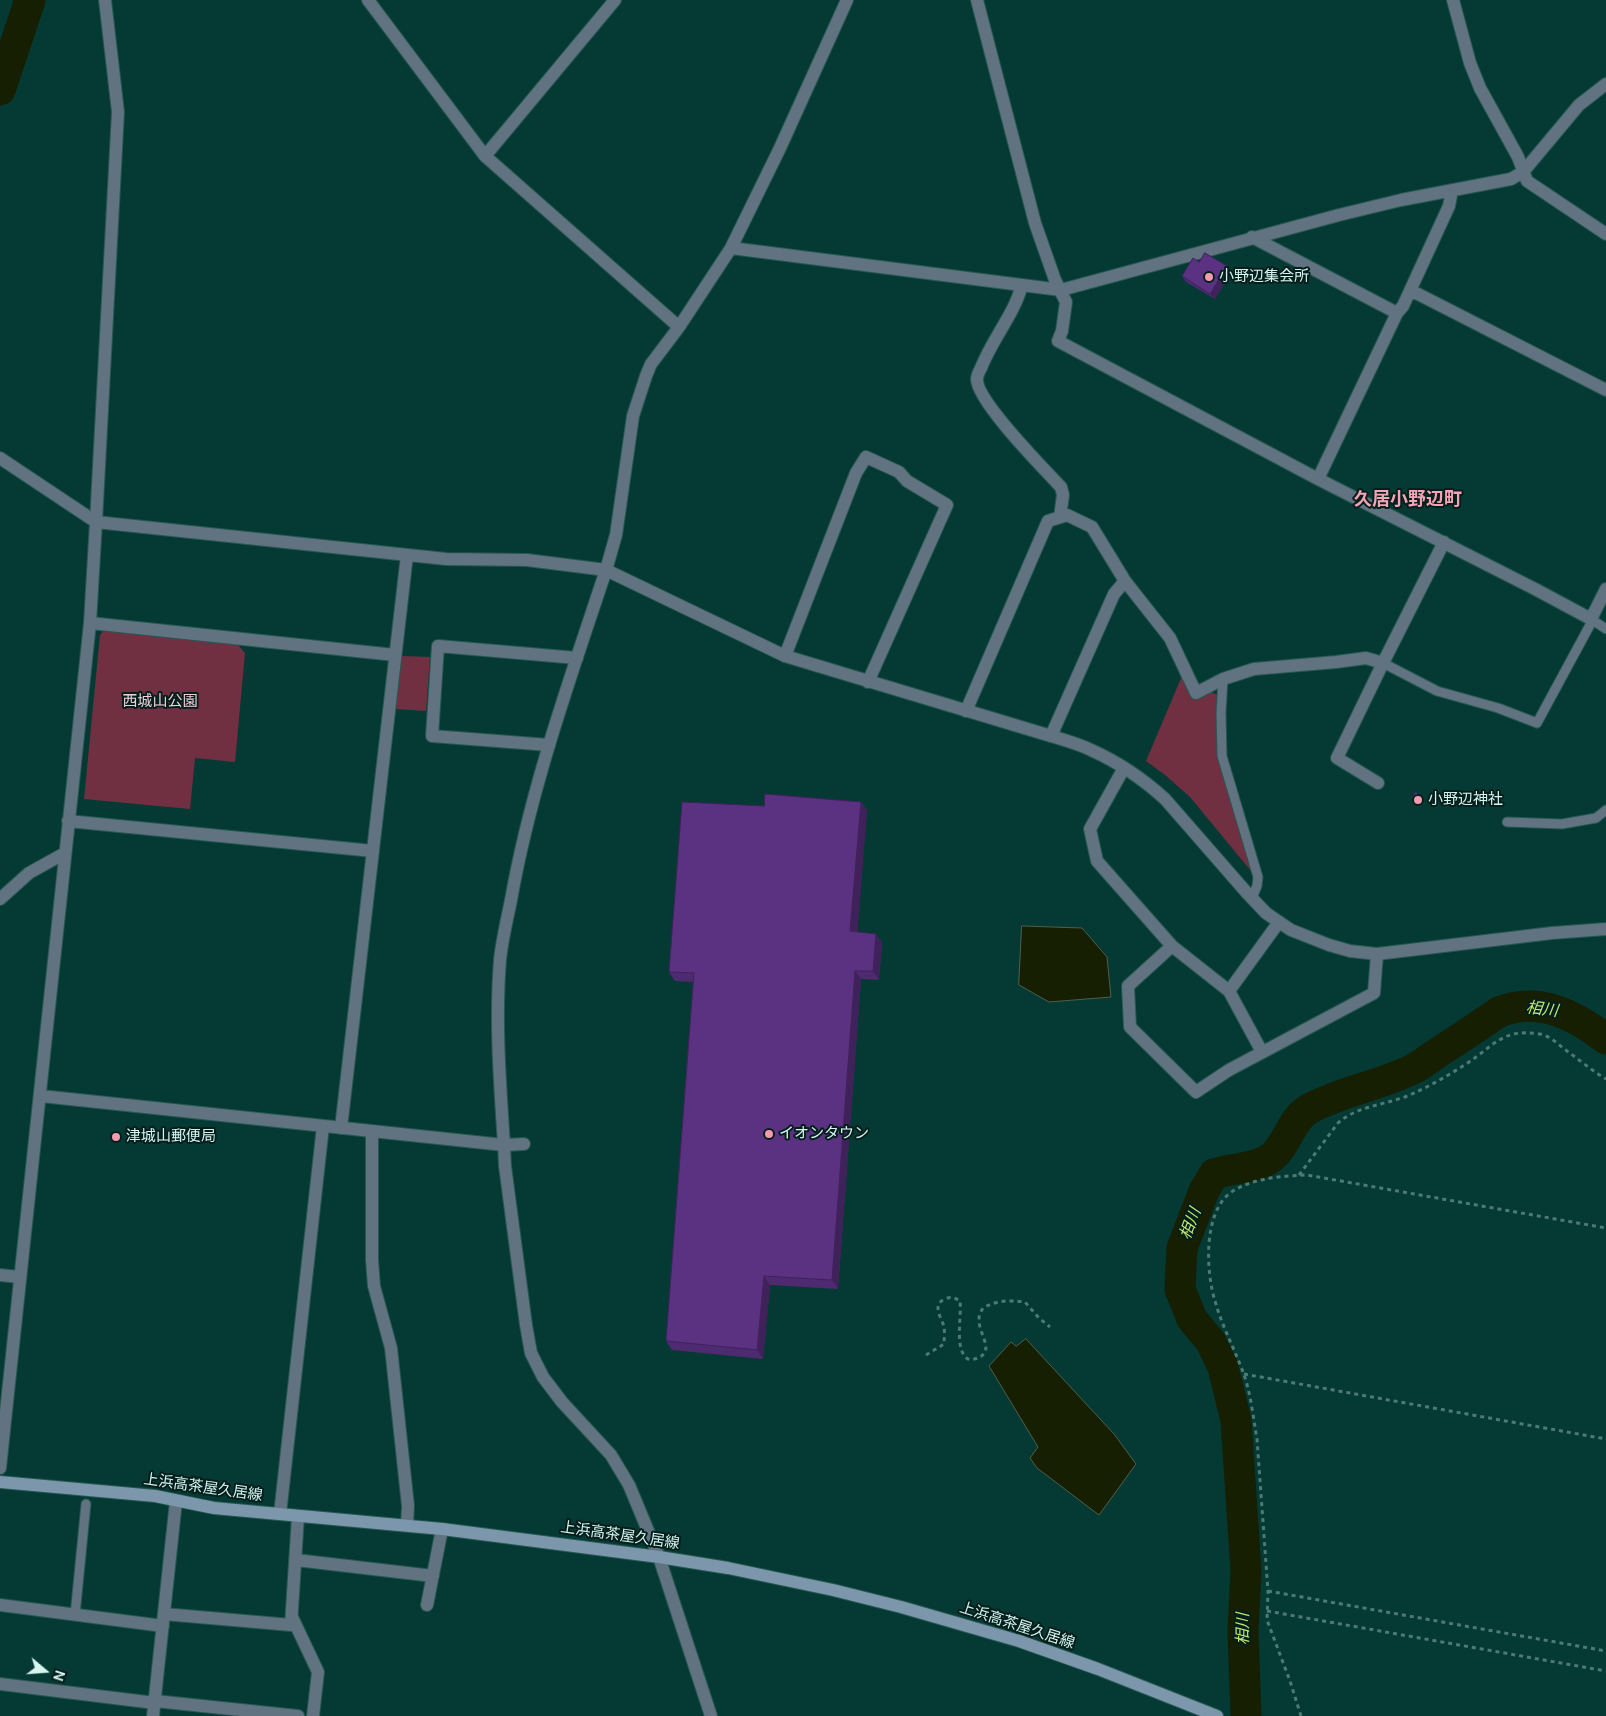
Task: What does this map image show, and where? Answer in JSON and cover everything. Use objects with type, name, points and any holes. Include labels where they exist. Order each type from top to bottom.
[{"type":"main road","name":"上浜高茶屋久居線","points":[[0,1482],[155,1496],[214,1508],[442,1529],[659,1557],[728,1568],[833,1590],[901,1607],[1036,1647],[1098,1669],[1216,1716]]},
{"type":"street","points":[[0,1468],[90,623],[118,112],[105,0]]},
{"type":"street","points":[[368,0],[485,156],[679,328]]},
{"type":"street","points":[[485,156],[615,0]]},
{"type":"street","points":[[711,1716],[659,1557],[621,1469],[611,1454],[562,1402],[543,1377],[532,1353],[526,1326],[505,1166],[500,1085],[498,997],[500,959],[528,814],[616,535],[633,416],[646,376],[651,364],[679,328],[731,248],[780,148],[847,0]]},
{"type":"street","points":[[977,0],[1035,223],[1055,280],[1066,302],[1062,331],[1058,341],[1318,478],[1591,618],[1606,589]]},
{"type":"street","points":[[1453,0],[1470,63],[1480,88],[1518,157],[1527,181],[1606,234]]},
{"type":"street","points":[[731,248],[1061,290],[1252,237],[1400,200],[1511,179],[1523,172],[1580,105],[1606,84]]},
{"type":"street","points":[[1318,478],[1397,312],[1403,306],[1410,292],[1449,206],[1452,190]]},
{"type":"street","points":[[1252,237],[1397,312]]},
{"type":"street","points":[[1022,285],[1018,299],[981,366],[977,379],[980,389],[999,418],[1061,487],[1063,495],[1060,517]]},
{"type":"street","points":[[1410,292],[1418,294],[1606,390]]},
{"type":"street","points":[[785,656],[856,473],[866,457],[898,472],[907,481],[947,505],[868,682]]},
{"type":"street","points":[[0,458],[96,522],[446,559],[527,560],[606,570],[785,656],[1090,749],[1150,785],[1165,799],[1266,912],[1291,930],[1350,951],[1377,954],[1606,929]]},
{"type":"street","points":[[966,711],[1048,521],[1068,515],[1092,527],[1125,580],[1170,638],[1196,693],[1223,679],[1254,669],[1366,658],[1383,663]]},
{"type":"street","points":[[1378,783],[1337,758],[1444,542]]},
{"type":"street","points":[[341,1128],[407,555]]},
{"type":"street","points":[[1051,736],[1114,594],[1125,580]]},
{"type":"street","points":[[90,623],[395,655]]},
{"type":"street","points":[[549,745],[432,736],[438,646],[577,658]]},
{"type":"street","points":[[1124,768],[1090,830],[1096,861],[1172,946],[1229,991],[1262,1052]]},
{"type":"street","points":[[68,821],[373,851]]},
{"type":"street","points":[[0,899],[29,873],[64,854]]},
{"type":"street","points":[[1229,991],[1279,922]]},
{"type":"street","points":[[1172,946],[1128,986],[1130,1027],[1196,1092],[1229,1070],[1374,993],[1377,954]]},
{"type":"street","points":[[41,1096],[372,1132],[504,1145],[524,1144]]},
{"type":"street","points":[[280,1514],[323,1126]]},
{"type":"street","points":[[372,1132],[372,1260],[374,1286],[391,1348],[408,1506],[406,1525]]},
{"type":"street","points":[[0,1275],[19,1277]]},
{"type":"street","points":[[153,1716],[176,1501]]},
{"type":"street","points":[[0,1605],[75,1615],[291,1625],[298,1516]]},
{"type":"street","points":[[427,1605],[442,1529]]},
{"type":"street","points":[[296,1560],[433,1576]]},
{"type":"street","points":[[292,1617],[318,1672],[313,1716]]},
{"type":"street","points":[[0,1684],[155,1702],[214,1711],[298,1716]]},
{"type":"lane","points":[[1383,663],[1437,691],[1498,708],[1537,723],[1590,625],[1591,618],[1606,629]]},
{"type":"lane","points":[[1223,679],[1221,714],[1222,756],[1258,877],[1257,886],[1252,898]]},
{"type":"lane","points":[[1507,822],[1562,824],[1596,818],[1606,810]]},
{"type":"lane","points":[[75,1615],[86,1504]]},
{"type":"path","points":[[1299,1175],[1338,1123],[1345,1117],[1356,1111],[1413,1094],[1466,1064],[1496,1040],[1508,1035],[1533,1033],[1543,1035],[1554,1041],[1596,1074],[1606,1079]]},
{"type":"path","points":[[1301,1716],[1268,1620],[1268,1591],[1257,1439],[1244,1374],[1225,1330],[1210,1281],[1208,1251],[1212,1227],[1219,1207],[1229,1194],[1245,1184],[1265,1179],[1307,1175],[1606,1228]]},
{"type":"path","points":[[926,1355],[944,1344],[944,1327],[938,1311],[939,1303],[943,1299],[955,1298],[960,1301],[960,1346],[962,1354],[970,1360],[982,1357],[985,1352],[986,1341],[979,1320],[983,1308],[990,1304],[1001,1301],[1025,1302],[1050,1327]]},
{"type":"path","points":[[1244,1374],[1606,1439]]},
{"type":"path","points":[[1268,1591],[1606,1651]]},
{"type":"path","points":[[1268,1611],[1606,1671]]},
{"type":"green space","name":"西城山公園","points":[[104,630],[238,645],[245,653],[235,762],[195,758],[190,809],[84,799],[100,635]]},
{"type":"green space","points":[[401,656],[430,657],[426,711],[395,709]]},
{"type":"green space","points":[[1182,676],[1195,700],[1211,692],[1218,695],[1224,777],[1253,868],[1251,871],[1190,797],[1146,761]]},
{"type":"shaded area","points":[[1022,926],[1082,928],[1107,957],[1111,997],[1049,1002],[1019,985]]},
{"type":"shaded area","points":[[1026,1339],[1114,1434],[1136,1464],[1099,1515],[1037,1468],[1030,1458],[1038,1447],[989,1366],[1011,1342],[1016,1346]]},
{"type":"building","name":"小野辺集会所","points":[[1205,253],[1227,266],[1210,294],[1182,276],[1193,258],[1199,262]]},
{"type":"building","points":[[1416,792],[1420,796],[1416,801],[1412,798]]},
{"type":"building","name":"イオンタウン","points":[[765,794],[861,802],[850,931],[876,934],[873,971],[855,971],[832,1280],[764,1276],[757,1350],[666,1341],[694,973],[669,972],[682,802],[764,806]]},
{"type":"waterway","points":[[0,90],[30,0]]},
{"type":"waterway","name":"相川","points":[[1246,1716],[1243,1631],[1246,1571],[1236,1420],[1223,1367],[1211,1342],[1192,1319],[1180,1289],[1182,1248],[1204,1191],[1214,1174],[1259,1164],[1272,1157],[1298,1119],[1309,1109],[1413,1069],[1499,1012],[1528,1006],[1556,1010],[1582,1022],[1606,1039]]},
{"type":"place","name":"小野辺集会所","points":[[1209,277]]},
{"type":"place","name":"小野辺神社","points":[[1418,800]]},
{"type":"place","name":"イオンタウン","points":[[769,1134]]},
{"type":"place","name":"津城山郵便局","points":[[116,1137]]},
{"type":"district","name":"久居小野辺町","points":[[1408,500]]}]
